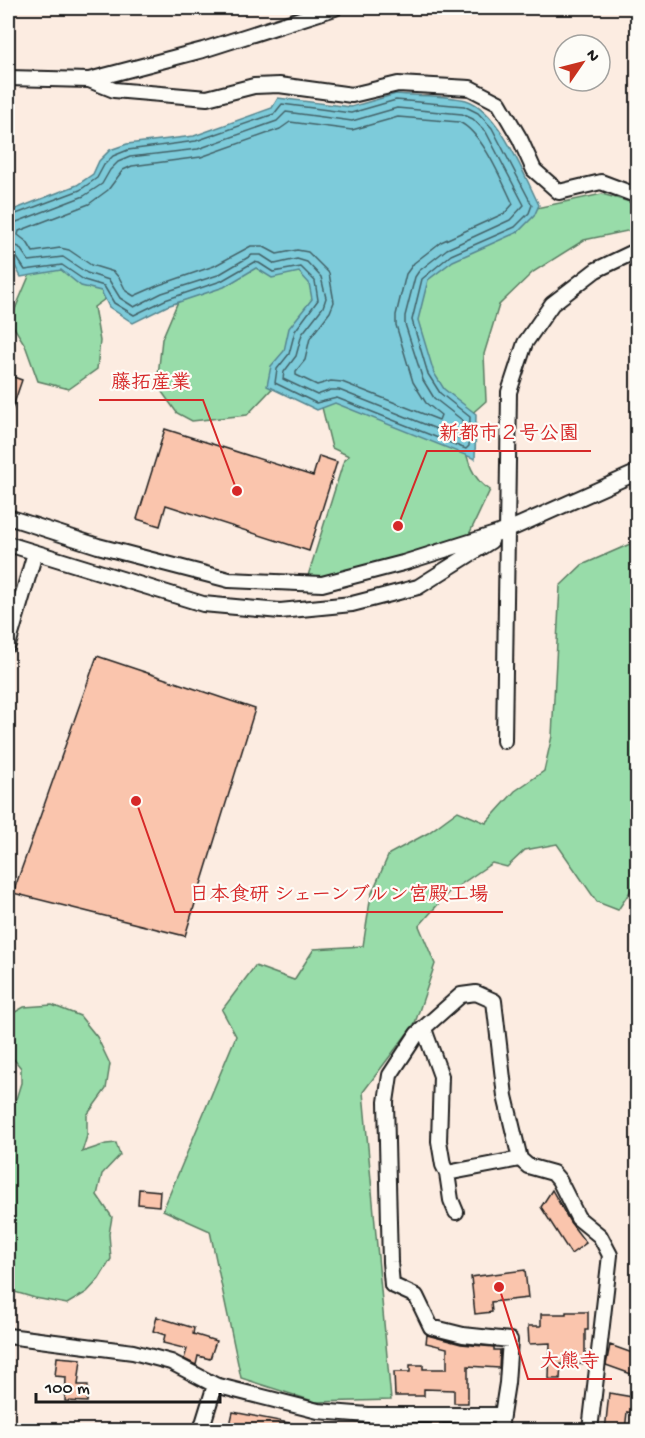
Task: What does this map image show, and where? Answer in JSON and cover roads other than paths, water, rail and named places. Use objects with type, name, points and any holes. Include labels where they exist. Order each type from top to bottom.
[{"type":"street","points":[[8,78],[89,80],[203,50],[335,8]]},
{"type":"street","points":[[89,80],[114,90],[207,98],[254,86],[279,85],[352,95],[398,84],[470,88],[499,104],[520,139],[534,170],[560,192],[601,182],[638,196]]},
{"type":"street","points":[[504,741],[509,392],[525,343],[552,304],[596,270],[638,250]]},
{"type":"street","points":[[8,517],[98,546],[229,580],[322,584],[403,563],[508,530],[638,472]]},
{"type":"street","points":[[8,544],[203,604],[280,611],[352,604],[418,587],[508,530]]},
{"type":"street","points":[[8,645],[34,553]]},
{"type":"street","points":[[500,1431],[510,1340],[463,1335],[431,1327],[416,1296],[392,1285],[386,1102],[390,1075],[417,1034],[461,995],[476,993],[494,1001],[505,1096],[520,1159],[528,1166],[553,1173],[559,1180],[578,1218],[600,1236],[610,1255],[590,1431]]},
{"type":"street","points":[[424,1029],[441,1076],[439,1141],[451,1200],[456,1212]]},
{"type":"street","points":[[447,1173],[520,1159]]},
{"type":"street","points":[[8,1336],[133,1352],[171,1362],[215,1385],[318,1411],[368,1415],[502,1415]]},
{"type":"street","points":[[201,1431],[215,1385]]},
{"type":"water","points":[[396,94],[459,98],[478,106],[500,130],[539,205],[534,216],[518,232],[453,261],[428,280],[418,320],[434,373],[444,389],[476,414],[475,459],[335,403],[317,410],[267,386],[271,366],[284,351],[289,328],[312,299],[309,283],[299,272],[272,278],[256,268],[224,287],[167,306],[133,323],[109,307],[101,291],[81,286],[61,270],[21,277],[8,253],[8,212],[77,185],[93,174],[99,161],[110,150],[127,144],[194,136],[272,108],[278,98],[351,107]]},
{"type":"place","name":"藤拓産業","points":[[237,491]]},
{"type":"place","name":"新都市２号公園","points":[[398,526]]},
{"type":"place","name":"日本食研 シェーンブルン宮殿工場","points":[[136,801]]},
{"type":"place","name":"大熊寺","points":[[499,1287]]}]
